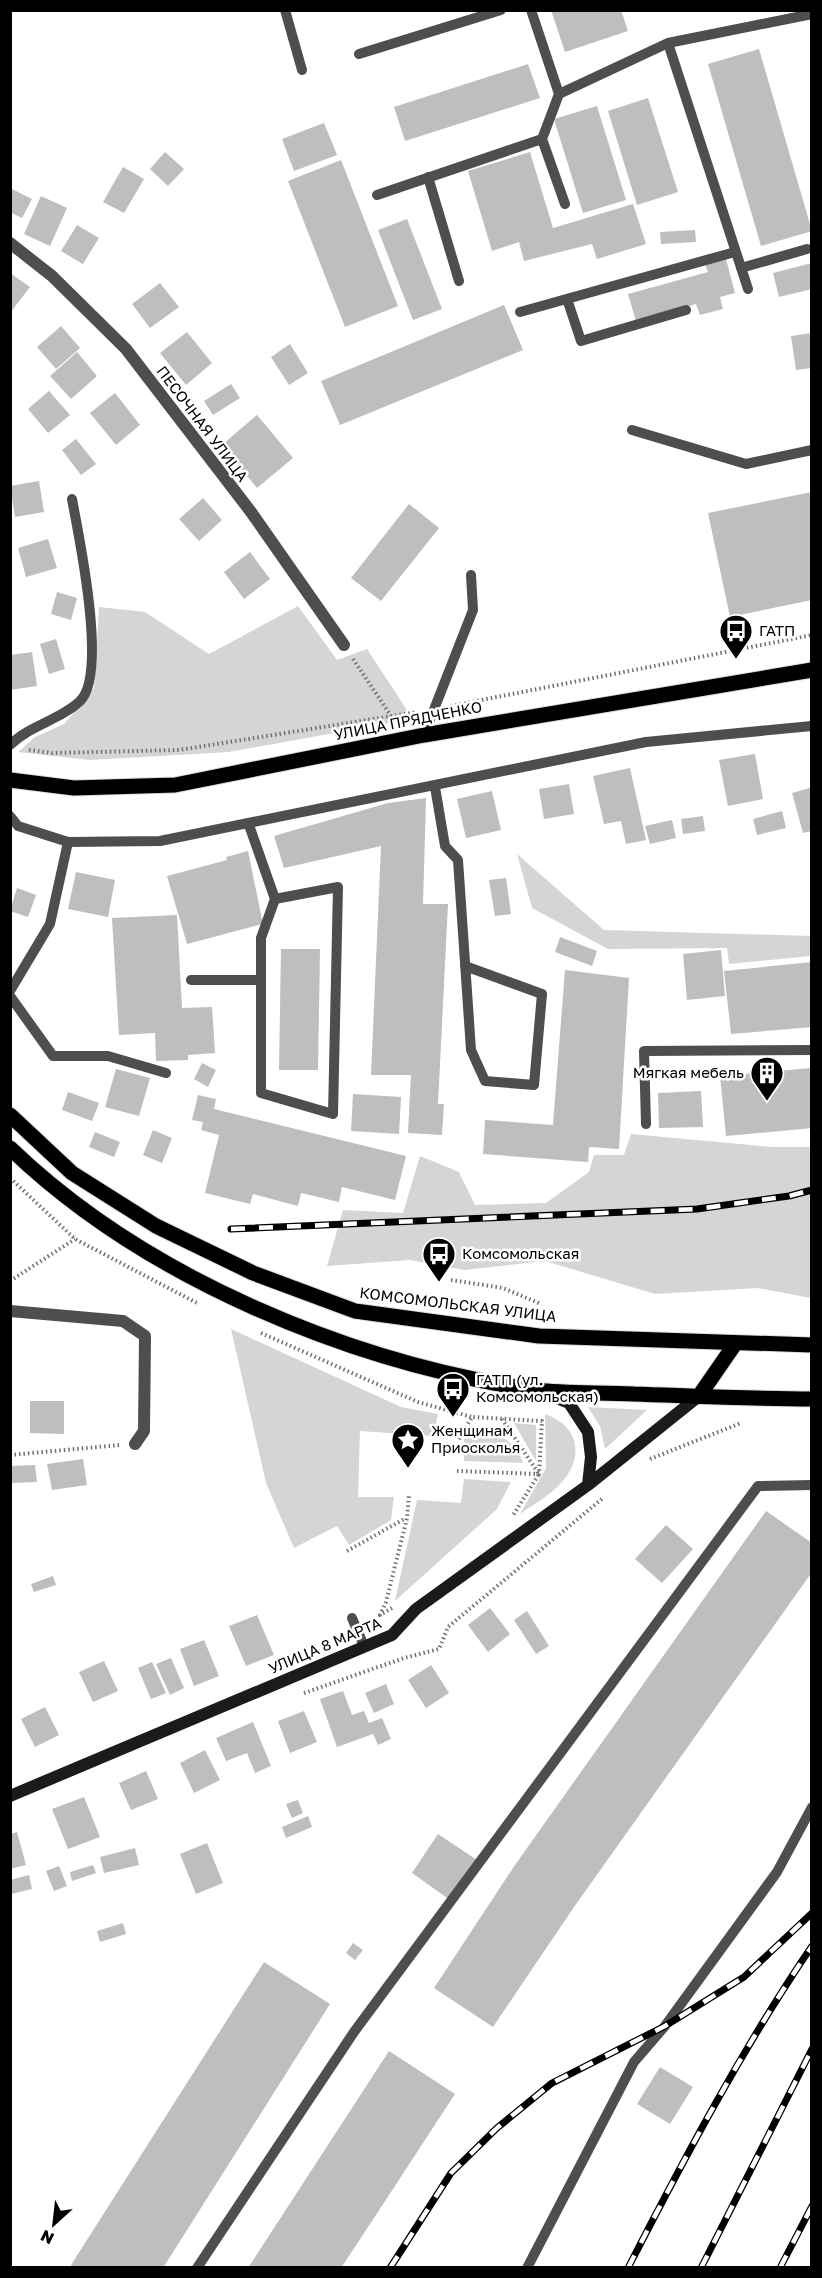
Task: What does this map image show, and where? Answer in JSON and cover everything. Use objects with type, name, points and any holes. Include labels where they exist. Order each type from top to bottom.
[{"type":"main road","name":"УЛИЦА ПРЯДЧЕНКО","points":[[10,780],[74,788],[175,785],[424,735],[812,670]]},
{"type":"main road","name":"КОМСОМОЛЬСКАЯ УЛИЦА","points":[[10,1115],[72,1173],[156,1226],[253,1273],[355,1311],[539,1336],[812,1345]]},
{"type":"main road","points":[[10,1148],[36,1172],[114,1231],[212,1286],[293,1325],[365,1351],[426,1368],[536,1390],[812,1399]]},
{"type":"main road","points":[[699,1396],[735,1344]]},
{"type":"main road","points":[[536,1390],[569,1403],[588,1432],[591,1457],[588,1485]]},
{"type":"main road","name":"УЛИЦА 8 МАРТА","points":[[10,1796],[392,1635],[416,1609],[588,1485],[699,1396]]},
{"type":"street","name":"ПЕСОЧНАЯ УЛИЦА","points":[[10,243],[52,276],[126,349],[251,512],[344,645]]},
{"type":"street","points":[[10,1311],[123,1321],[145,1336],[144,1431],[135,1444]]},
{"type":"lane","points":[[285,10],[302,70]]},
{"type":"lane","points":[[359,54],[501,10]]},
{"type":"lane","points":[[531,10],[560,94],[542,139],[565,204]]},
{"type":"lane","points":[[560,94],[668,43],[812,14]]},
{"type":"lane","points":[[668,43],[748,289]]},
{"type":"lane","points":[[377,195],[542,139]]},
{"type":"lane","points":[[428,177],[459,281]]},
{"type":"lane","points":[[741,268],[807,249]]},
{"type":"lane","points":[[520,312],[735,252]]},
{"type":"lane","points":[[567,299],[581,341],[686,310]]},
{"type":"lane","points":[[632,430],[746,464],[812,450]]},
{"type":"lane","points":[[16,747],[19,736],[62,714],[81,700],[90,676],[91,609],[72,499]]},
{"type":"lane","points":[[424,735],[473,610],[471,575]]},
{"type":"lane","points":[[10,816],[18,826],[68,842],[160,841],[249,825],[646,742],[812,726]]},
{"type":"lane","points":[[435,787],[445,846],[458,860],[465,966],[471,1050],[486,1081],[534,1085],[542,994],[465,966]]},
{"type":"lane","points":[[249,825],[275,899],[261,938],[261,1093],[333,1113],[338,887],[275,899]]},
{"type":"lane","points":[[10,991],[50,924],[68,842]]},
{"type":"lane","points":[[191,980],[261,980]]},
{"type":"lane","points":[[10,996],[53,1056],[108,1056],[166,1074]]},
{"type":"lane","points":[[646,1124],[644,1051],[812,1050]]},
{"type":"lane","points":[[197,2268],[354,2032],[758,1486],[812,1485]]},
{"type":"lane","points":[[352,1618],[364,1646]]},
{"type":"lane","points":[[527,2268],[634,2062],[665,2026],[777,1872],[812,1807]]},
{"type":"path","points":[[16,747],[52,753],[179,750],[434,710],[812,635]]},
{"type":"path","points":[[344,645],[391,716]]},
{"type":"path","points":[[10,1178],[75,1239],[10,1281]]},
{"type":"path","points":[[451,1280],[503,1288],[541,1304]]},
{"type":"path","points":[[458,1441],[472,1417],[542,1420],[539,1474],[514,1515],[505,1522]]},
{"type":"path","points":[[502,1419],[539,1474]]},
{"type":"path","points":[[648,1459],[741,1423]]},
{"type":"path","points":[[10,1455],[135,1444]]},
{"type":"path","points":[[456,1471],[539,1474]]},
{"type":"path","points":[[404,1658],[439,1649],[448,1627],[612,1490]]},
{"type":"path","points":[[396,1606],[380,1615],[386,1602],[409,1496]]},
{"type":"path","points":[[346,1551],[406,1518]]},
{"type":"shaded area","points":[[298,606],[337,660],[367,649],[407,710],[395,722],[229,752],[90,760],[18,752],[35,737],[64,724],[94,688],[99,607],[145,612],[209,654]]},
{"type":"shaded area","points":[[517,854],[604,930],[811,936],[811,956],[729,964],[727,948],[608,949],[532,908]]},
{"type":"shaded area","points":[[631,1134],[773,1147],[811,1147],[811,1298],[758,1288],[655,1294],[545,1261],[464,1270],[410,1260],[327,1266],[343,1210],[403,1213],[420,1156],[459,1172],[475,1205],[546,1203],[589,1172],[594,1155],[624,1155]]},
{"type":"shaded area","points":[[231,1329],[401,1407],[438,1414],[433,1436],[360,1431],[358,1497],[394,1497],[391,1520],[349,1545],[337,1526],[294,1548],[266,1483]]},
{"type":"shaded area","points":[[588,1407],[647,1410],[605,1449],[600,1426]]},
{"type":"shaded area","points":[[545,1414],[556,1419],[571,1434],[575,1443],[573,1463],[569,1473],[557,1487],[520,1514],[546,1468]]},
{"type":"shaded area","points":[[514,1423],[536,1425],[536,1461]]},
{"type":"shaded area","points":[[471,1428],[488,1431],[510,1442],[523,1463],[464,1461],[464,1440]]},
{"type":"shaded area","points":[[464,1479],[511,1482],[497,1509],[395,1601],[417,1500],[461,1503]]},
{"type":"building","points":[[551,10],[621,10],[628,31],[565,52]]},
{"type":"building","points":[[759,49],[812,231],[761,246],[708,64]]},
{"type":"building","points":[[528,64],[540,98],[405,141],[394,107]]},
{"type":"building","points":[[648,98],[678,192],[637,205],[608,111]]},
{"type":"building","points":[[597,106],[626,200],[583,213],[554,119]]},
{"type":"building","points":[[324,123],[337,155],[294,171],[282,139]]},
{"type":"building","points":[[165,152],[184,169],[168,186],[150,169]]},
{"type":"building","points":[[530,152],[553,228],[633,204],[646,244],[597,259],[592,244],[524,261],[519,242],[492,251],[468,171]]},
{"type":"building","points":[[341,160],[398,306],[345,327],[288,181]]},
{"type":"building","points":[[123,167],[144,179],[124,213],[103,202]]},
{"type":"building","points":[[10,188],[32,199],[22,218],[10,212]]},
{"type":"building","points":[[41,196],[67,208],[50,246],[24,234]]},
{"type":"building","points":[[407,219],[442,309],[413,320],[378,230]]},
{"type":"building","points":[[77,225],[99,238],[83,264],[61,251]]},
{"type":"building","points":[[695,230],[696,242],[661,244],[660,232]]},
{"type":"building","points":[[726,259],[735,293],[720,297],[723,309],[700,315],[696,304],[636,321],[628,294],[708,272],[705,264]]},
{"type":"building","points":[[812,263],[812,289],[779,297],[773,273]]},
{"type":"building","points":[[10,273],[30,287],[10,313]]},
{"type":"building","points":[[160,283],[179,307],[150,328],[132,304]]},
{"type":"building","points":[[504,305],[523,350],[340,425],[321,381]]},
{"type":"building","points":[[61,326],[80,348],[56,369],[37,347]]},
{"type":"building","points":[[187,332],[212,363],[186,385],[160,353]]},
{"type":"building","points":[[812,333],[812,368],[796,370],[791,336]]},
{"type":"building","points":[[290,344],[308,373],[289,385],[271,357]]},
{"type":"building","points":[[77,352],[97,376],[71,399],[50,376]]},
{"type":"building","points":[[231,384],[240,398],[213,415],[204,401]]},
{"type":"building","points":[[49,391],[70,415],[48,433],[28,409]]},
{"type":"building","points":[[115,393],[140,425],[116,445],[90,413]]},
{"type":"building","points":[[257,415],[293,458],[257,488],[222,445]]},
{"type":"building","points":[[76,439],[96,464],[81,475],[62,450]]},
{"type":"building","points":[[39,481],[44,512],[15,517],[10,486]]},
{"type":"building","points":[[812,492],[812,600],[730,617],[708,513]]},
{"type":"building","points":[[203,498],[222,520],[199,541],[179,519]]},
{"type":"building","points":[[409,504],[439,528],[381,601],[351,578]]},
{"type":"building","points":[[48,539],[57,568],[26,577],[18,548]]},
{"type":"building","points":[[250,552],[270,579],[244,599],[224,572]]},
{"type":"building","points":[[57,592],[77,598],[71,620],[51,614]]},
{"type":"building","points":[[56,639],[65,669],[49,674],[40,644]]},
{"type":"building","points":[[32,652],[37,686],[10,690],[10,655]]},
{"type":"building","points":[[755,754],[763,799],[728,806],[719,760]]},
{"type":"building","points":[[630,768],[646,840],[626,844],[621,821],[604,824],[593,776]]},
{"type":"building","points":[[569,784],[574,814],[544,819],[539,789]]},
{"type":"building","points":[[810,788],[812,831],[803,833],[792,793]]},
{"type":"building","points":[[492,791],[501,830],[466,838],[457,799]]},
{"type":"building","points":[[426,798],[423,904],[448,904],[438,1104],[444,1104],[442,1135],[408,1133],[411,1075],[371,1075],[381,846],[284,868],[274,836],[388,803]]},
{"type":"building","points":[[782,811],[786,828],[757,835],[753,819]]},
{"type":"building","points":[[703,816],[705,831],[683,834],[681,819]]},
{"type":"building","points":[[672,820],[676,838],[650,844],[645,826]]},
{"type":"building","points":[[248,851],[263,924],[187,944],[167,876],[227,860],[226,857]]},
{"type":"building","points":[[76,872],[115,880],[108,917],[68,909]]},
{"type":"building","points":[[506,878],[511,914],[495,916],[489,880]]},
{"type":"building","points":[[17,888],[36,895],[28,917],[10,911]]},
{"type":"building","points":[[177,915],[182,1008],[212,1007],[215,1053],[188,1055],[188,1060],[156,1061],[155,1033],[119,1035],[112,918]]},
{"type":"building","points":[[560,937],[597,951],[592,966],[555,952]]},
{"type":"building","points":[[281,949],[320,949],[318,1070],[279,1070]]},
{"type":"building","points":[[721,950],[725,996],[687,1000],[683,954]]},
{"type":"building","points":[[812,962],[812,1027],[731,1034],[724,971]]},
{"type":"building","points":[[565,970],[629,978],[619,1149],[589,1147],[588,1162],[483,1154],[485,1120],[553,1125]]},
{"type":"building","points":[[202,1063],[216,1070],[208,1087],[194,1079]]},
{"type":"building","name":"Мягкая мебель","points":[[812,1068],[812,1128],[726,1136],[720,1076]]},
{"type":"building","points":[[116,1069],[150,1078],[139,1116],[105,1107]]},
{"type":"building","points":[[701,1091],[703,1127],[659,1128],[658,1093]]},
{"type":"building","points":[[68,1092],[99,1103],[92,1121],[62,1110]]},
{"type":"building","points":[[353,1094],[401,1097],[399,1134],[351,1131]]},
{"type":"building","points":[[198,1095],[216,1099],[214,1109],[406,1156],[395,1200],[342,1187],[339,1202],[301,1193],[298,1206],[253,1194],[250,1204],[205,1193],[219,1135],[201,1130],[203,1122],[192,1120]]},
{"type":"building","points":[[153,1130],[172,1138],[162,1163],[143,1155]]},
{"type":"building","points":[[95,1132],[120,1142],[114,1157],[89,1147]]},
{"type":"building","points":[[30,1401],[64,1401],[64,1434],[30,1433]]},
{"type":"building","points":[[83,1459],[87,1485],[52,1490],[47,1464]]},
{"type":"building","points":[[35,1465],[37,1482],[10,1483],[10,1466]]},
{"type":"building","points":[[766,1511],[812,1543],[812,1572],[574,1907],[493,2027],[434,1988],[515,1865]]},
{"type":"building","points":[[666,1525],[693,1549],[662,1583],[635,1559]]},
{"type":"building","points":[[53,1576],[56,1585],[34,1592],[31,1584]]},
{"type":"building","points":[[490,1608],[510,1634],[488,1652],[468,1625]]},
{"type":"building","points":[[527,1611],[549,1646],[536,1654],[514,1620]]},
{"type":"building","points":[[257,1615],[274,1655],[246,1666],[229,1626]]},
{"type":"building","points":[[204,1640],[219,1676],[194,1686],[180,1649]]},
{"type":"building","points":[[171,1658],[184,1688],[170,1695],[156,1664]]},
{"type":"building","points":[[104,1661],[118,1691],[93,1702],[79,1672]]},
{"type":"building","points":[[152,1662],[166,1693],[151,1699],[138,1668]]},
{"type":"building","points":[[431,1665],[449,1693],[426,1708],[408,1680]]},
{"type":"building","points":[[386,1684],[394,1704],[374,1713],[365,1693]]},
{"type":"building","points":[[343,1691],[352,1715],[364,1711],[369,1723],[382,1718],[391,1739],[378,1745],[370,1727],[373,1734],[337,1747],[320,1699]]},
{"type":"building","points":[[45,1707],[59,1735],[35,1747],[21,1719]]},
{"type":"building","points":[[304,1711],[317,1742],[290,1753],[278,1721]]},
{"type":"building","points":[[253,1722],[271,1766],[255,1773],[247,1753],[226,1761],[216,1738]]},
{"type":"building","points":[[205,1750],[220,1780],[194,1793],[180,1763]]},
{"type":"building","points":[[146,1771],[158,1799],[131,1810],[119,1783]]},
{"type":"building","points":[[84,1797],[100,1837],[68,1849],[52,1809]]},
{"type":"building","points":[[298,1800],[303,1813],[292,1818],[286,1804]]},
{"type":"building","points":[[308,1816],[312,1827],[286,1838],[282,1827]]},
{"type":"building","points":[[17,1832],[26,1865],[10,1869],[10,1834]]},
{"type":"building","points":[[438,1834],[477,1860],[450,1900],[412,1873]]},
{"type":"building","points":[[207,1843],[223,1883],[196,1894],[180,1854]]},
{"type":"building","points":[[135,1848],[139,1865],[104,1873],[100,1857]]},
{"type":"building","points":[[93,1865],[96,1873],[72,1881],[70,1872]]},
{"type":"building","points":[[59,1866],[67,1886],[54,1891],[46,1871]]},
{"type":"building","points":[[29,1875],[32,1889],[11,1894],[10,1880]]},
{"type":"building","points":[[123,1923],[126,1934],[100,1942],[97,1931]]},
{"type":"building","points":[[353,1943],[363,1950],[355,1960],[346,1953]]},
{"type":"building","points":[[264,1962],[330,2004],[163,2268],[75,2268],[71,2265]]},
{"type":"building","points":[[389,2051],[455,2094],[341,2268],[248,2268]]},
{"type":"building","points":[[660,2067],[693,2087],[670,2124],[637,2104]]},
{"type":"railway","points":[[231,1229],[697,1209],[789,1196],[812,1190]]},
{"type":"railway","points":[[390,2268],[451,2173],[497,2128],[552,2083],[665,2026],[744,1977],[812,1913]]},
{"type":"railway","points":[[628,2268],[738,2064],[812,1946]]},
{"type":"railway","points":[[701,2268],[812,2049]]},
{"type":"railway","points":[[780,2268],[812,2206]]},
{"type":"place","name":"ГАТП","points":[[736,660]]},
{"type":"place","name":"Мягкая мебель","points":[[767,1102]]},
{"type":"place","name":"Комсомольская","points":[[439,1283]]},
{"type":"place","name":"ГАТП (ул. Комсомольская)","points":[[453,1418]]},
{"type":"place","name":"Женщинам Приосколья","points":[[408,1469]]}]
